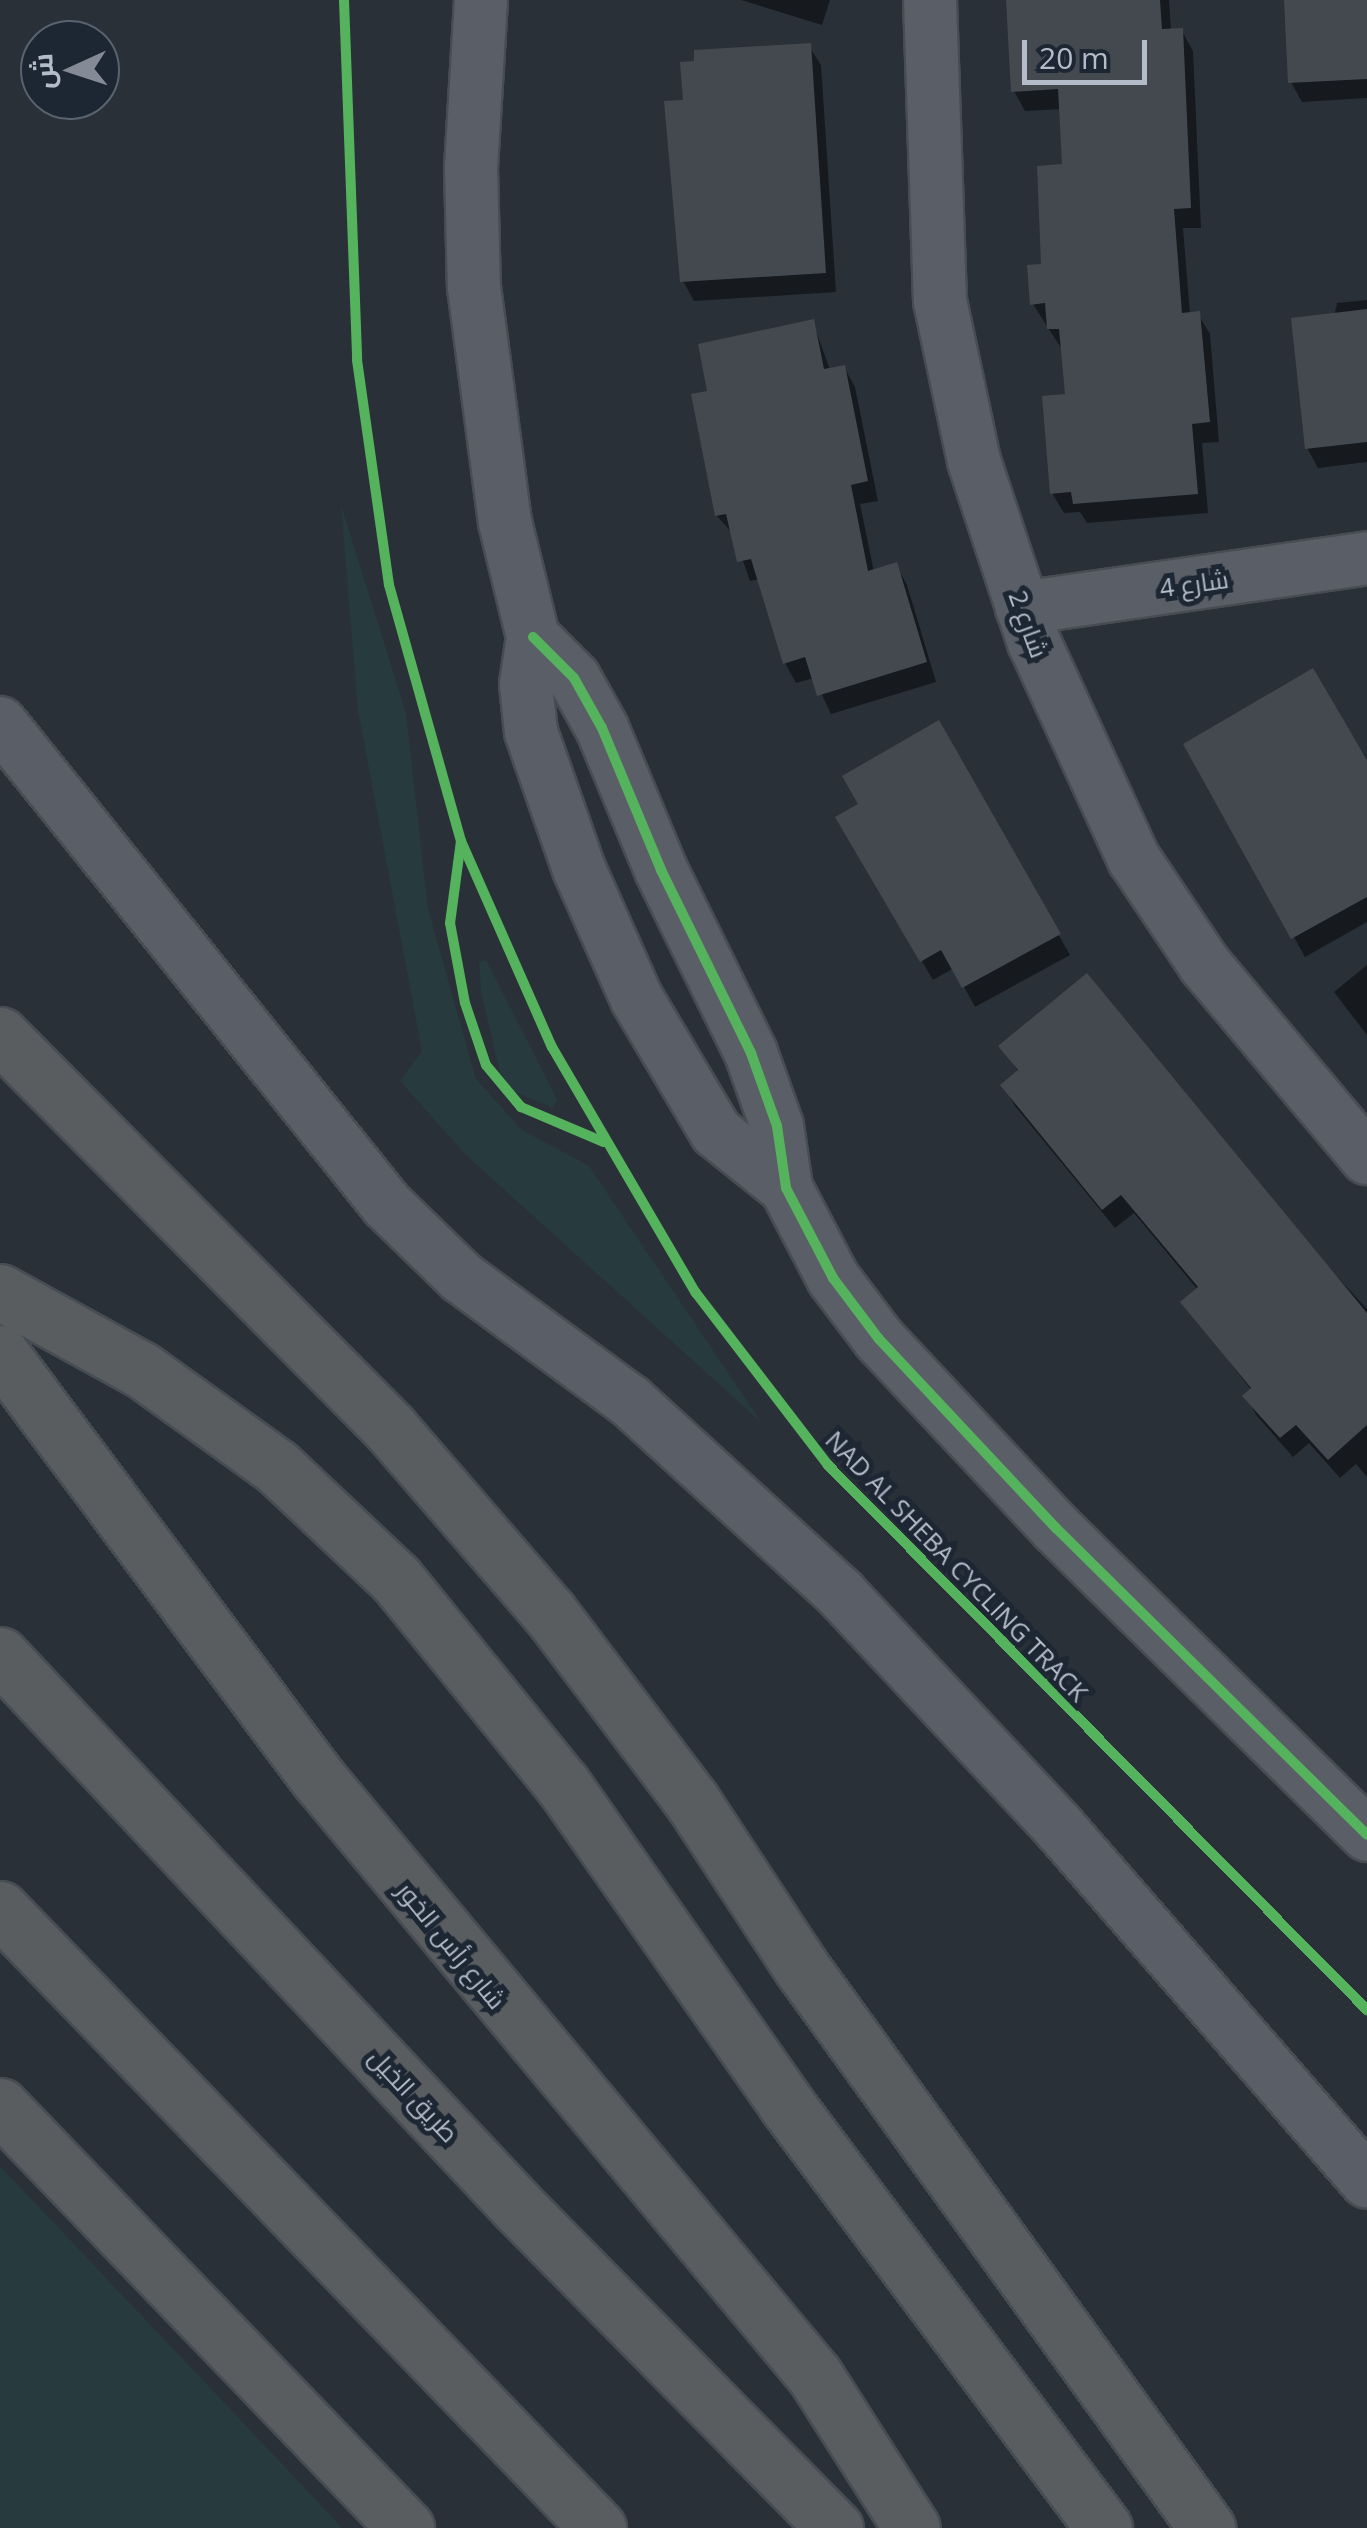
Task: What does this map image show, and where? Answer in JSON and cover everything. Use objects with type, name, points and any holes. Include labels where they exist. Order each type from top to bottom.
[{"type":"highway","points":[[0,1034],[390,1428],[549,1612],[692,1801],[858,2048],[1207,2528]]},
{"type":"highway","points":[[0,1292],[142,1370],[277,1467],[396,1579],[563,1784],[829,2162],[1104,2528]]},
{"type":"highway","name":"شارع رأس الخور","points":[[0,1354],[330,1792],[815,2376],[912,2528]]},
{"type":"highway","name":"طريق الخيل","points":[[0,1655],[530,2220],[834,2528]]},
{"type":"highway","points":[[0,1909],[598,2528]]},
{"type":"highway","points":[[0,2106],[406,2528]]},
{"type":"street","points":[[481,0],[471,168],[474,287],[505,522],[533,637],[526,684],[531,732],[579,869],[636,999],[698,1106],[737,1153],[786,1188]]},
{"type":"street","name":"شارع 2","points":[[930,0],[940,301],[955,390],[1022,608],[1078,748],[1134,859],[1216,980],[1367,1158]]},
{"type":"street","name":"شارع 4","points":[[1022,608],[1367,558]]},
{"type":"street","points":[[533,637],[590,702],[646,836],[756,1066],[778,1126],[786,1188],[833,1278],[879,1339],[1056,1528],[1367,1835]]},
{"type":"street","points":[[0,724],[387,1206],[461,1276],[630,1401],[841,1594],[1058,1826],[1367,2180]]},
{"type":"street","points":[[579,869],[646,836]]},
{"type":"green space","points":[[341,505],[406,713],[428,909],[476,1079],[522,1130],[589,1166],[761,1422],[465,1154],[400,1081],[422,1051],[358,710]]},
{"type":"green space","points":[[486,960],[557,1099],[553,1108],[515,1092],[500,1073],[481,991],[479,962]]},
{"type":"green space","points":[[0,2166],[304,2487],[342,2528],[0,2528]]},
{"type":"building","points":[[1006,0],[1160,0],[1162,29],[1183,28],[1191,208],[1174,209],[1182,313],[1200,311],[1210,422],[1192,424],[1198,494],[1073,504],[1071,492],[1050,494],[1042,396],[1065,394],[1059,329],[1047,329],[1045,303],[1030,305],[1027,265],[1041,264],[1037,166],[1062,164],[1058,89],[1011,92]]},
{"type":"building","points":[[1284,0],[1367,0],[1367,79],[1288,83]]},
{"type":"building","points":[[811,43],[826,273],[680,282],[664,101],[683,100],[680,62],[694,61],[694,50]]},
{"type":"building","points":[[1367,309],[1367,442],[1305,449],[1291,318]]},
{"type":"building","points":[[814,319],[824,369],[845,365],[868,481],[851,485],[868,571],[897,562],[927,662],[817,696],[805,657],[783,664],[751,559],[737,562],[726,514],[715,516],[691,394],[707,391],[698,344]]},
{"type":"building","points":[[1313,668],[1367,760],[1367,897],[1291,939],[1183,744]]},
{"type":"building","points":[[939,720],[1061,934],[962,988],[941,950],[920,962],[835,817],[858,804],[842,776]]},
{"type":"building","points":[[1087,973],[1367,1313],[1367,1425],[1328,1460],[1296,1425],[1280,1438],[1242,1396],[1251,1388],[1180,1302],[1198,1287],[1121,1195],[1102,1210],[1000,1085],[1018,1070],[998,1046]]},
{"type":"cycle path","name":"NAD AL SHEBA CYCLING TRACK","points":[[344,0],[357,360],[389,585],[461,841],[552,1047],[696,1293],[828,1465],[1367,2010]]},
{"type":"cycle path","points":[[533,637],[574,678],[602,728],[661,870],[751,1053],[777,1126],[786,1188],[833,1278],[879,1339],[1056,1528],[1367,1835]]},
{"type":"cycle path","points":[[461,841],[450,923],[465,1003],[486,1065],[521,1107],[604,1142]]}]
